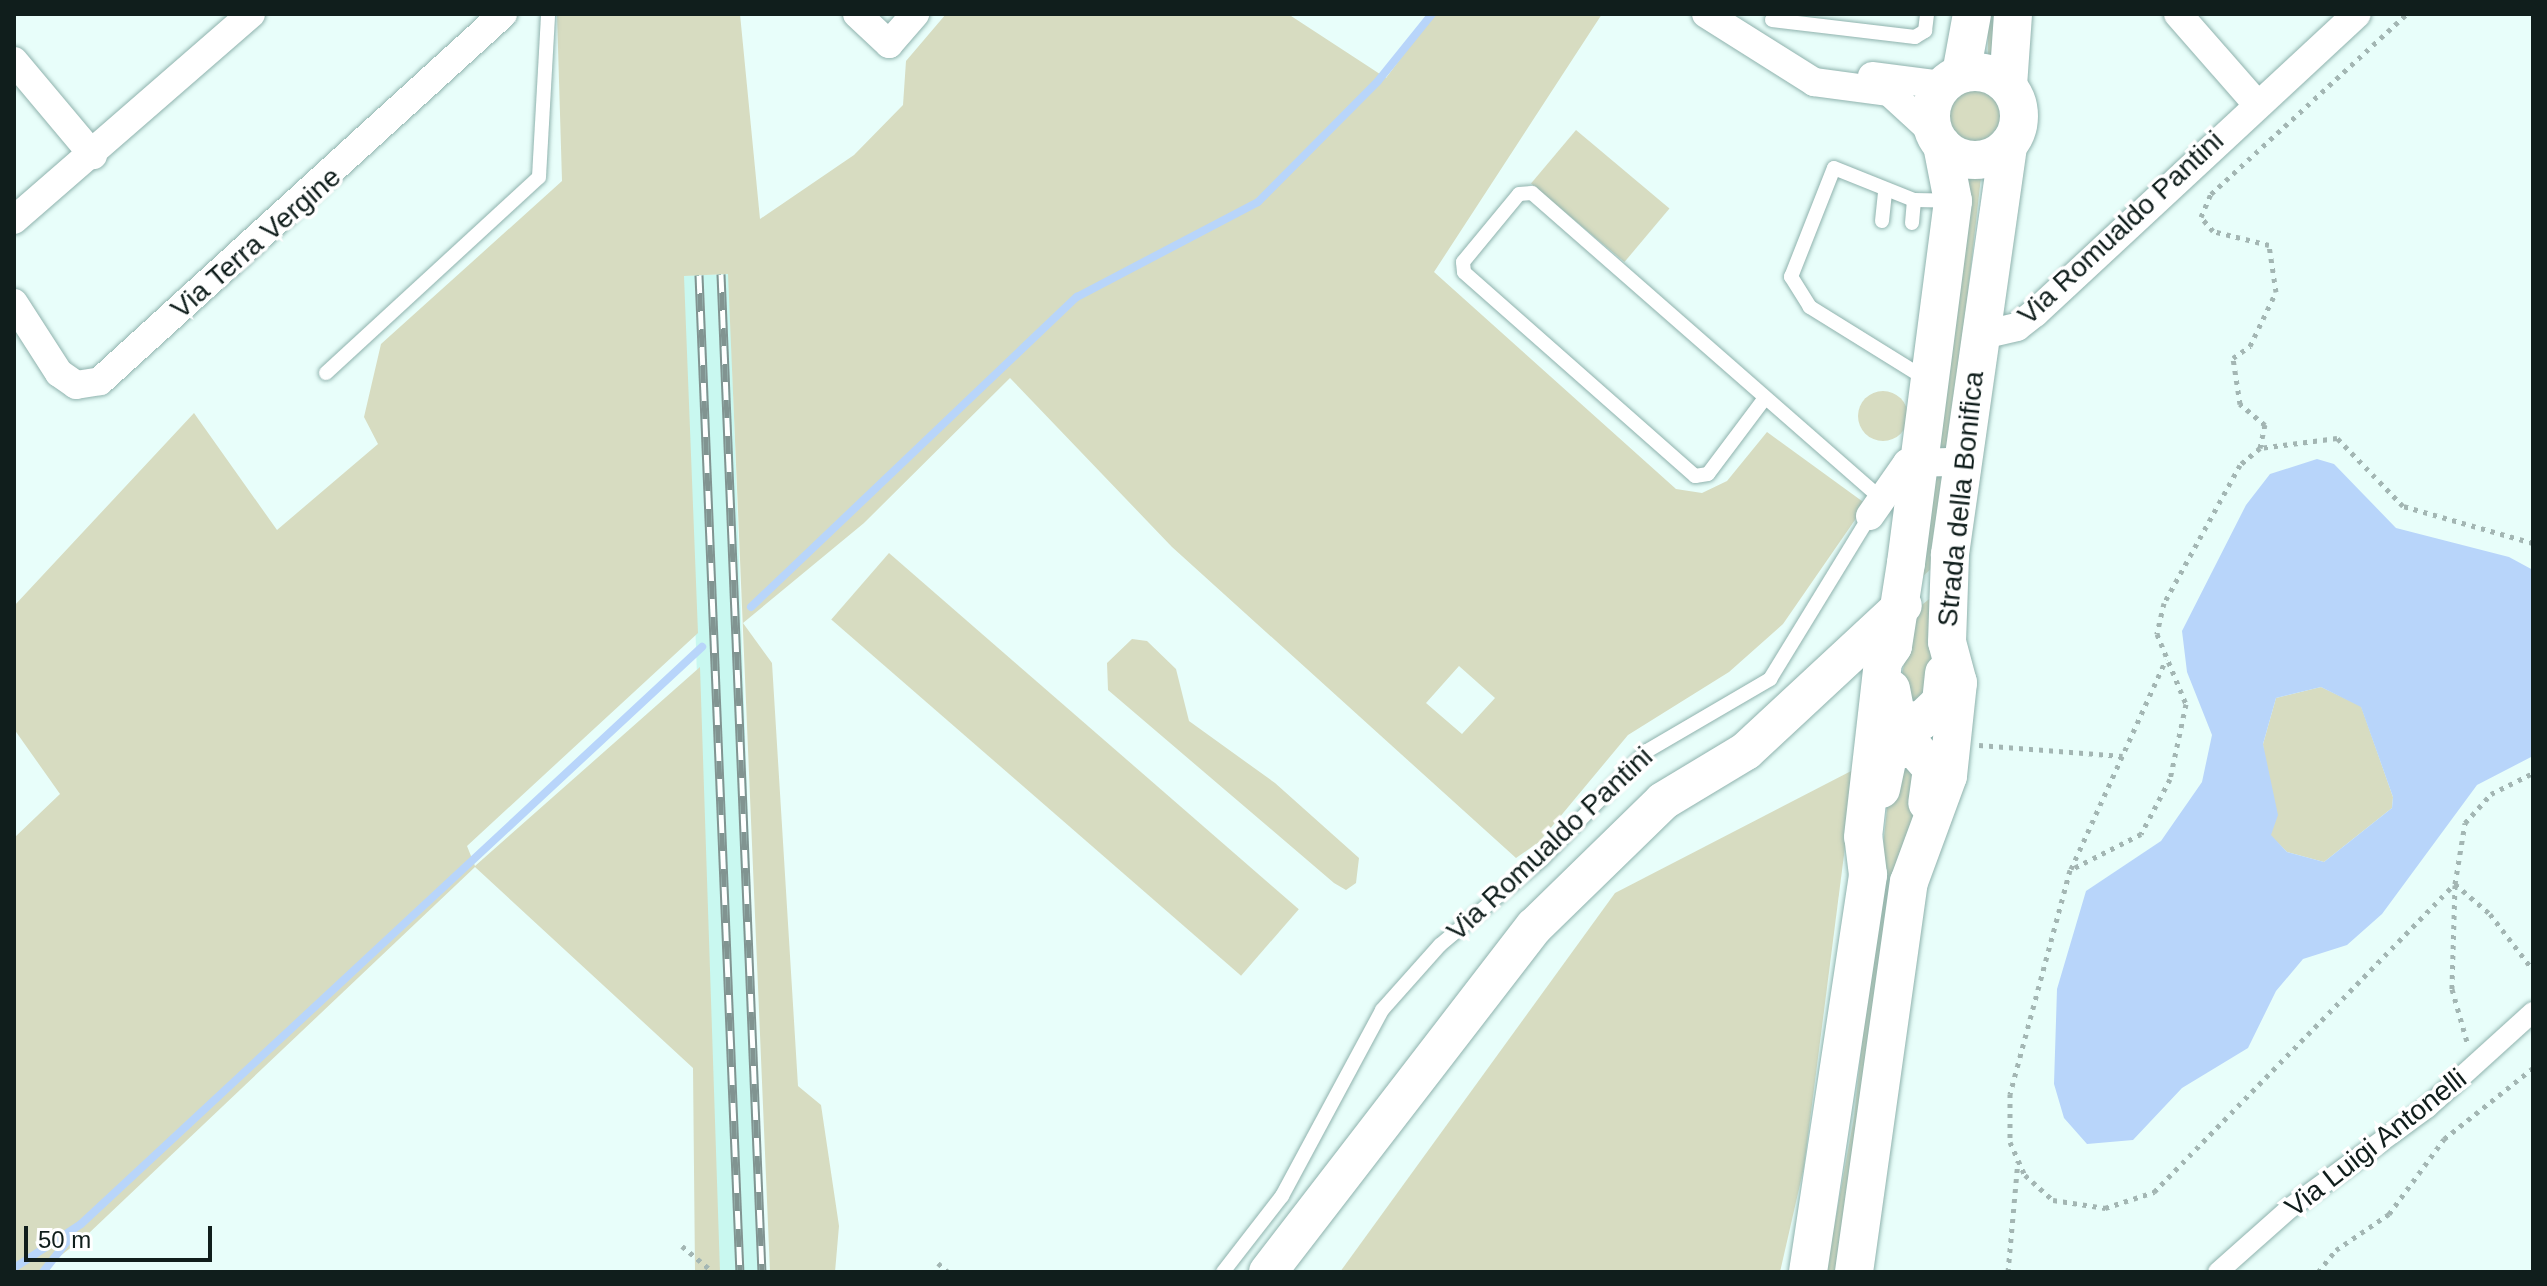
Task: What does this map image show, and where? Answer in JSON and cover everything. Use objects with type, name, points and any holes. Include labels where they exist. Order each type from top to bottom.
[{"type":"main road","points":[[1972,14],[1952,79],[1931,108],[1938,140],[1980,160],[2008,145],[2019,116],[2008,86],[2013,14]]},
{"type":"main road","points":[[1952,79],[1982,72],[2008,86]]},
{"type":"main road","name":"Strada della Bonifica","points":[[1808,1272],[1870,852],[1863,837],[1883,661],[1893,646],[1899,608],[1953,201],[1938,140]]},
{"type":"main road","name":"Strada della Bonifica","points":[[1854,1272],[1915,860],[1944,797],[1951,751],[1958,683],[1947,642],[1950,554],[1978,336],[2008,145]]},
{"type":"main road","name":"Via Romualdo Pantini","points":[[1268,1272],[1534,927],[1663,801],[1746,751],[1899,608],[1940,576],[1950,554]]},
{"type":"main road","points":[[1893,646],[1893,714],[1916,722],[1941,702],[1947,642]]},
{"type":"main road","points":[[1870,852],[1885,758],[1905,746],[1920,751],[1932,769],[1915,860]]},
{"type":"street","points":[[14,220],[93,155],[251,14]]},
{"type":"street","name":"Via Terra Vergine","points":[[14,303],[59,373],[76,385],[100,381],[503,14]]},
{"type":"street","points":[[857,14],[889,44],[915,14]]},
{"type":"street","points":[[1706,14],[1788,69],[1814,82],[1889,92],[1938,140]]},
{"type":"street","points":[[2178,14],[2256,103]]},
{"type":"street","name":"Via Romualdo Pantini","points":[[1978,336],[2017,327],[2035,313],[2256,103],[2357,14]]},
{"type":"street","points":[[14,61],[93,155]]},
{"type":"street","points":[[1788,69],[1952,79]]},
{"type":"street","points":[[1920,459],[1951,462],[1962,453]]},
{"type":"street","name":"Via Romualdo Pantini","points":[[1876,507],[1907,463],[1920,459]]},
{"type":"street","name":"Via Luigi Antonelli","points":[[2218,1272],[2476,1066],[2533,1012]]},
{"type":"lane","points":[[326,373],[539,177],[548,14]]},
{"type":"lane","points":[[1772,20],[1915,37],[1925,31],[1927,14]]},
{"type":"lane","points":[[1930,381],[1896,364],[1796,294],[1791,277],[1809,240],[1834,168],[1847,167],[1885,190],[1914,200],[1953,201]]},
{"type":"lane","points":[[1882,221],[1885,190]]},
{"type":"lane","points":[[1765,398],[1708,474],[1695,476],[1464,272],[1463,262],[1519,194],[1532,193],[1765,398],[1876,507]]},
{"type":"lane","points":[[1912,223],[1914,200]]},
{"type":"lane","points":[[1896,364],[1898,347]]},
{"type":"lane","name":"Via Romualdo Pantini","points":[[1223,1272],[1282,1196],[1382,1010],[1440,945],[1542,859],[1647,751],[1770,679],[1876,507]]},
{"type":"path","points":[[2260,448],[2265,425],[2240,404],[2233,358],[2250,346],[2276,292],[2269,245],[2213,231],[2201,217],[2211,194],[2407,14]]},
{"type":"path","points":[[2070,870],[2141,834],[2170,779],[2186,704],[2157,634],[2164,603],[2240,465],[2260,448],[2337,438],[2403,506],[2533,543]]},
{"type":"path","points":[[2167,659],[2070,870],[2010,1094],[2010,1142],[2018,1160],[2053,1200],[2105,1208],[2154,1192],[2455,884]]},
{"type":"path","points":[[1951,751],[1977,745],[2123,756]]},
{"type":"path","points":[[2492,1099],[2476,1066],[2452,989],[2455,884],[2465,823],[2491,794],[2533,773]]},
{"type":"path","points":[[2455,884],[2490,914],[2533,970]]},
{"type":"path","points":[[2318,1272],[2336,1250],[2381,1222],[2430,1153],[2533,1068]]},
{"type":"path","points":[[2008,1272],[2018,1160]]},
{"type":"path","points":[[682,1246],[713,1272]]},
{"type":"path","points":[[938,1263],[948,1272]]},
{"type":"shaded area","points":[[557,14],[740,14],[760,219],[854,155],[903,105],[906,61],[946,14],[1288,14],[1386,78],[1434,14],[1602,14],[1434,272],[1676,489],[1702,493],[1727,481],[1767,432],[1866,504],[1783,624],[1729,672],[1628,735],[1539,842],[1516,858],[1172,547],[1010,378],[864,523],[743,623],[772,663],[798,1086],[821,1105],[839,1226],[835,1272],[770,1272],[728,274],[684,276],[698,633],[467,846],[475,866],[700,667],[720,1272],[695,1272],[693,1068],[475,867],[88,1234],[40,1272],[14,1272],[14,838],[60,794],[14,729],[14,606],[194,413],[277,530],[378,444],[364,417],[381,344],[562,181]],"holes":[[[1459,666],[1495,698],[1462,734],[1426,703]]]},
{"type":"shaded area","points":[[1988,14],[2004,14],[2004,60],[1988,60]]},
{"type":"shaded area","points":[[1974,90],[1993,98],[2001,117],[1993,136],[1974,144],[1955,136],[1947,117],[1955,98]]},
{"type":"shaded area","points":[[1576,130],[1669,208],[1624,262],[1531,184]]},
{"type":"shaded area","points":[[1968,175],[1981,177],[1950,453],[1934,452]]},
{"type":"shaded area","points":[[729,274],[764,1272],[718,1272],[683,276]]},
{"type":"shaded area","points":[[1883,391],[1901,398],[1908,416],[1901,434],[1883,441],[1865,434],[1858,416],[1865,398]]},
{"type":"shaded area","points":[[1933,467],[1948,468],[1936,564],[1917,582]]},
{"type":"shaded area","points":[[889,553],[1299,909],[1241,976],[831,619]]},
{"type":"shaded area","points":[[1933,596],[1935,688],[1916,713],[1900,687],[1913,612]]},
{"type":"shaded area","points":[[1132,639],[1147,641],[1176,669],[1189,721],[1275,783],[1359,858],[1356,883],[1346,890],[1334,883],[1108,690],[1107,663]]},
{"type":"shaded area","points":[[2321,687],[2361,706],[2393,797],[2392,808],[2324,862],[2287,852],[2270,835],[2263,744],[2276,698]]},
{"type":"shaded area","points":[[1892,762],[1922,768],[1840,1272],[1826,1272],[1854,1117]]},
{"type":"shaded area","points":[[1855,769],[1804,1167],[1780,1272],[1340,1272],[1615,893]]},
{"type":"water","points":[[2317,459],[2334,464],[2396,528],[2509,557],[2533,570],[2533,756],[2477,785],[2382,914],[2347,945],[2303,959],[2276,991],[2248,1048],[2182,1088],[2133,1140],[2087,1144],[2064,1118],[2054,1084],[2057,989],[2086,891],[2161,841],[2202,782],[2212,735],[2187,672],[2182,631],[2246,505],[2270,474]],"holes":[[[2321,687],[2361,707],[2393,797],[2392,808],[2324,862],[2287,852],[2271,835],[2278,815],[2263,744],[2276,698]]]},
{"type":"waterway","points":[[751,607],[1077,297],[1258,202],[1378,81],[1432,14]]},
{"type":"waterway","points":[[14,1268],[81,1224],[702,647]]},
{"type":"waterway","points":[[43,1272],[73,1234]]},
{"type":"railway","points":[[721,274],[762,1272]]},
{"type":"railway","points":[[699,275],[740,1272]]}]
